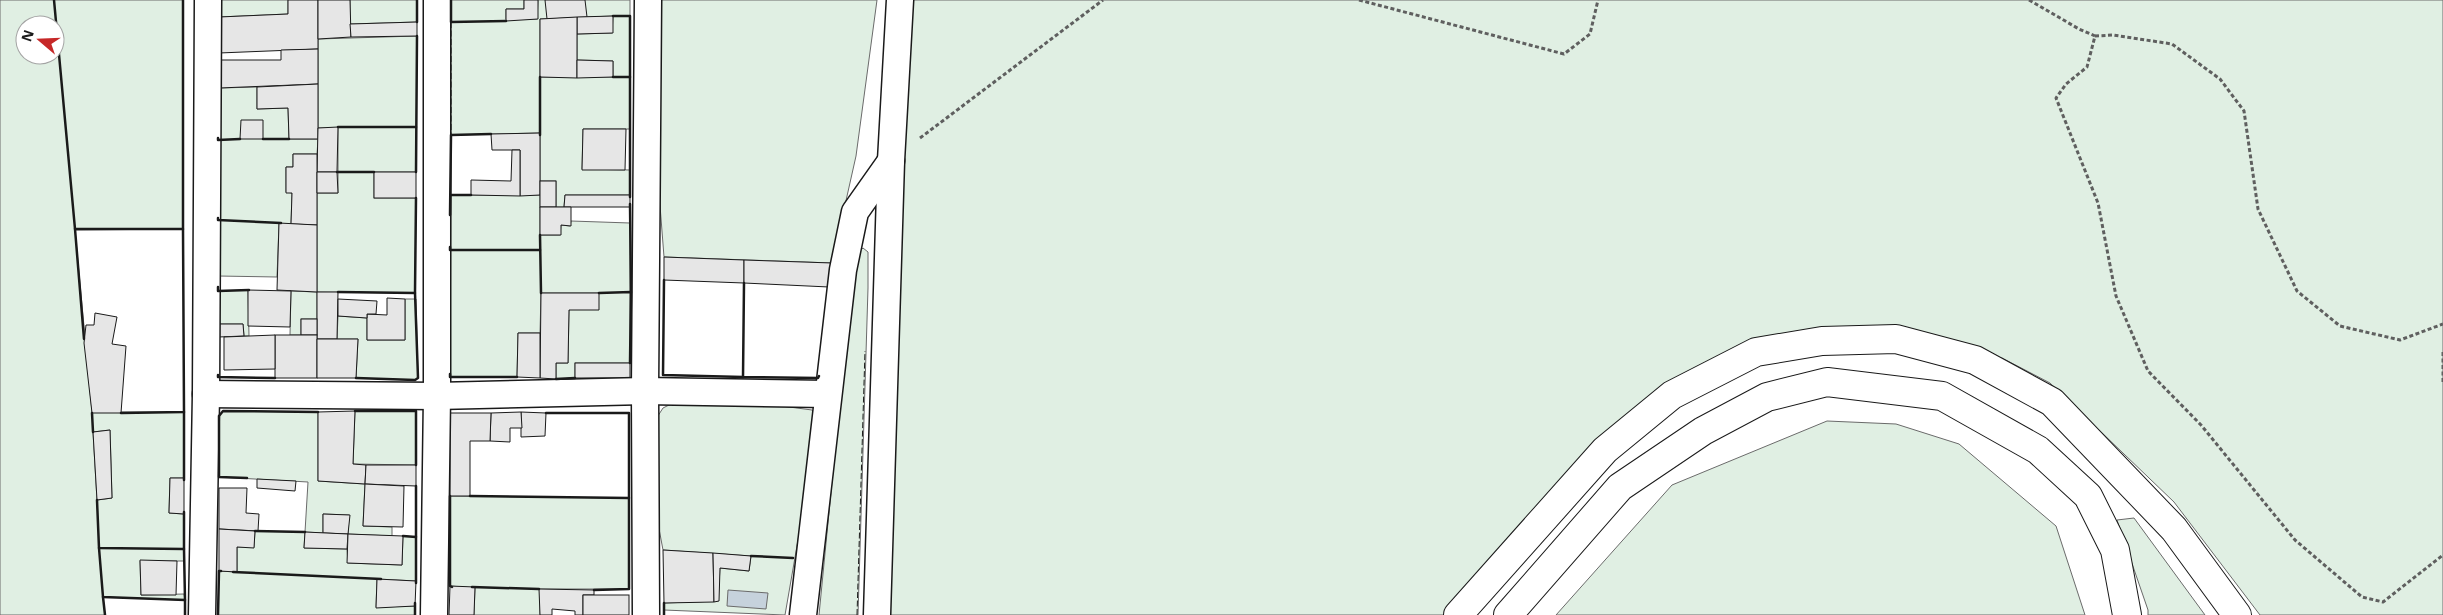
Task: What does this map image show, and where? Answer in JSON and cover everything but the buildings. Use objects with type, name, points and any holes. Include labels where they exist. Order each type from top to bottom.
[{"type":"highway","points":[[1458,615],[1605,450],[1672,395],[1756,352],[1822,341],[1896,339],[1975,360],[2052,402],[2174,529],[2237,615]]},
{"type":"highway","points":[[1508,615],[1620,487],[1703,431],[1767,397],[1827,382],[1942,396],[2038,450],[2088,496],[2115,550],[2127,615]]},
{"type":"street","points":[[202,615],[206,394],[208,0]]},
{"type":"street","points":[[434,615],[437,396],[437,0]]},
{"type":"street","points":[[646,615],[645,392],[648,0]]},
{"type":"street","points":[[878,615],[891,161],[900,0]]},
{"type":"street","points":[[803,615],[827,394],[843,270],[856,212],[891,161]]},
{"type":"street","points":[[206,394],[437,396],[645,392],[827,394]]},
{"type":"path","points":[[891,161],[1103,0]]},
{"type":"path","points":[[1359,0],[1564,54],[1590,34],[1598,0]]},
{"type":"path","points":[[2029,0],[2079,29],[2095,36],[2112,35],[2172,44],[2220,79],[2244,111],[2258,209],[2297,291],[2340,326],[2400,340],[2443,324]]},
{"type":"path","points":[[2095,36],[2087,67],[2066,84],[2056,98],[2098,203],[2116,296],[2148,371],[2200,425],[2295,540],[2362,597],[2382,602],[2443,555]]},
{"type":"path","points":[[2443,352],[2443,382]]},
{"type":"green space","points":[[0,0],[183,0],[183,229],[75,230],[92,412],[184,412],[184,478],[170,478],[169,513],[184,514],[184,561],[140,561],[141,595],[184,594],[185,600],[103,597],[105,615],[0,615]],"holes":[[[110,430],[112,498],[97,500],[93,432]]]},
{"type":"green space","points":[[219,0],[288,0],[288,14],[219,17]]},
{"type":"green space","points":[[350,0],[417,0],[417,22],[350,24]]},
{"type":"green space","points":[[451,0],[524,0],[524,9],[506,9],[506,19],[537,19],[538,0],[630,0],[630,129],[583,129],[582,169],[630,170],[630,195],[565,195],[564,207],[556,207],[556,181],[540,181],[540,133],[451,135]],"holes":[[[613,16],[612,33],[577,34],[577,60],[613,61],[613,77],[540,77],[540,19]]]},
{"type":"green space","points":[[656,0],[877,0],[856,156],[832,263],[664,257],[655,141]]},
{"type":"green space","points":[[900,0],[2443,0],[2443,615],[2260,615],[2174,502],[2050,383],[2002,358],[1975,360],[1822,341],[1672,395],[1458,615],[877,615]]},
{"type":"green space","points":[[417,36],[416,172],[374,172],[374,198],[416,198],[415,293],[317,292],[317,193],[338,193],[338,128],[318,128],[318,39]]},
{"type":"green space","points":[[257,87],[257,109],[288,108],[289,139],[318,139],[317,154],[293,154],[293,167],[286,167],[286,192],[292,193],[291,224],[279,224],[277,277],[218,276],[219,88]]},
{"type":"green space","points":[[451,195],[540,195],[540,235],[560,235],[561,225],[570,226],[571,221],[630,223],[630,363],[575,363],[575,378],[556,379],[556,363],[568,363],[569,310],[598,293],[541,293],[540,333],[518,333],[517,377],[450,377]]},
{"type":"green space","points":[[863,248],[868,252],[868,288],[858,615],[819,615],[854,256]]},
{"type":"green space","points":[[248,290],[249,336],[244,336],[243,324],[218,324],[218,291]]},
{"type":"green space","points":[[291,291],[317,292],[317,319],[301,319],[301,335],[290,335]]},
{"type":"green space","points":[[405,299],[416,299],[418,378],[415,380],[356,378],[358,339],[337,339],[338,316],[367,318],[367,340],[405,340]]},
{"type":"green space","points":[[679,400],[736,400],[812,410],[819,419],[785,615],[664,610],[664,603],[718,601],[720,568],[749,571],[751,556],[663,550],[654,502],[654,422],[663,408]]},
{"type":"green space","points":[[223,411],[318,412],[318,481],[365,484],[363,526],[392,527],[392,536],[348,534],[349,515],[323,514],[323,533],[305,532],[308,482],[219,477],[219,416]]},
{"type":"green space","points":[[355,411],[416,411],[416,465],[353,464]]},
{"type":"green space","points":[[1827,421],[1896,424],[1959,444],[2056,526],[2085,615],[1556,615],[1672,485]]},
{"type":"green space","points":[[450,496],[629,498],[629,589],[540,589],[540,615],[474,615],[475,588],[450,586]]},
{"type":"green space","points":[[2134,518],[2205,615],[2148,615],[2148,610],[2117,520]]},
{"type":"green space","points":[[255,531],[305,532],[304,548],[347,549],[348,563],[402,565],[403,536],[416,537],[416,581],[377,579],[376,607],[415,606],[415,615],[218,615],[219,571],[237,572],[237,547],[254,547]]},
{"type":"shaded area","points":[[728,590],[768,593],[766,609],[727,606]]},
{"type":"fence","points":[[451,22],[451,135]]},
{"type":"fence","points":[[857,615],[865,351]]},
{"type":"wall","points":[[54,0],[75,229],[183,229],[183,0]]},
{"type":"wall","points":[[417,0],[417,22]]},
{"type":"wall","points":[[451,0],[451,22],[506,21]]},
{"type":"wall","points":[[613,16],[630,16],[630,197]]},
{"type":"wall","points":[[416,172],[417,36]]},
{"type":"wall","points":[[540,77],[540,135]]},
{"type":"wall","points":[[613,77],[630,77]]},
{"type":"wall","points":[[338,127],[416,127]]},
{"type":"wall","points":[[450,215],[451,135],[491,134]]},
{"type":"wall","points":[[218,138],[218,140],[240,139]]},
{"type":"wall","points":[[263,139],[289,139]]},
{"type":"wall","points":[[337,172],[374,172]]},
{"type":"wall","points":[[451,195],[471,195]]},
{"type":"wall","points":[[415,293],[416,198]]},
{"type":"wall","points":[[630,204],[631,292]]},
{"type":"wall","points":[[218,218],[218,220],[281,223]]},
{"type":"wall","points":[[75,229],[84,339]]},
{"type":"wall","points":[[121,413],[184,412],[183,229]]},
{"type":"wall","points":[[540,235],[541,293]]},
{"type":"wall","points":[[450,247],[450,250],[540,250]]},
{"type":"wall","points":[[664,280],[663,375],[743,377]]},
{"type":"wall","points":[[744,283],[743,377],[818,378],[819,376]]},
{"type":"wall","points":[[218,287],[218,291],[249,290]]},
{"type":"wall","points":[[338,292],[415,293],[418,378],[415,380],[356,378]]},
{"type":"wall","points":[[599,293],[631,292],[630,363]]},
{"type":"wall","points":[[450,374],[450,377],[517,377]]},
{"type":"wall","points":[[218,375],[218,377],[275,378]]},
{"type":"wall","points":[[556,379],[575,378]]},
{"type":"wall","points":[[247,478],[219,477],[219,416],[223,411],[318,412]]},
{"type":"wall","points":[[355,411],[416,411],[416,465]]},
{"type":"wall","points":[[184,412],[184,480]]},
{"type":"wall","points":[[92,413],[93,432]]},
{"type":"wall","points":[[546,413],[629,413],[629,589],[594,590]]},
{"type":"wall","points":[[403,536],[416,537],[416,486]]},
{"type":"wall","points":[[450,496],[450,586],[452,587]]},
{"type":"wall","points":[[470,496],[629,498]]},
{"type":"wall","points":[[97,500],[99,548],[184,549],[184,512]]},
{"type":"wall","points":[[255,531],[305,532]]},
{"type":"wall","points":[[416,537],[416,583]]},
{"type":"wall","points":[[99,548],[103,597],[185,600],[184,549]]},
{"type":"wall","points":[[751,556],[793,558]]},
{"type":"wall","points":[[218,615],[219,571],[221,571]]},
{"type":"wall","points":[[233,572],[381,579]]},
{"type":"wall","points":[[472,587],[539,589]]},
{"type":"wall","points":[[103,597],[105,615]]},
{"type":"wall","points":[[185,600],[185,615]]},
{"type":"wall","points":[[415,603],[415,615]]},
{"type":"wall","points":[[664,603],[664,615]]}]
